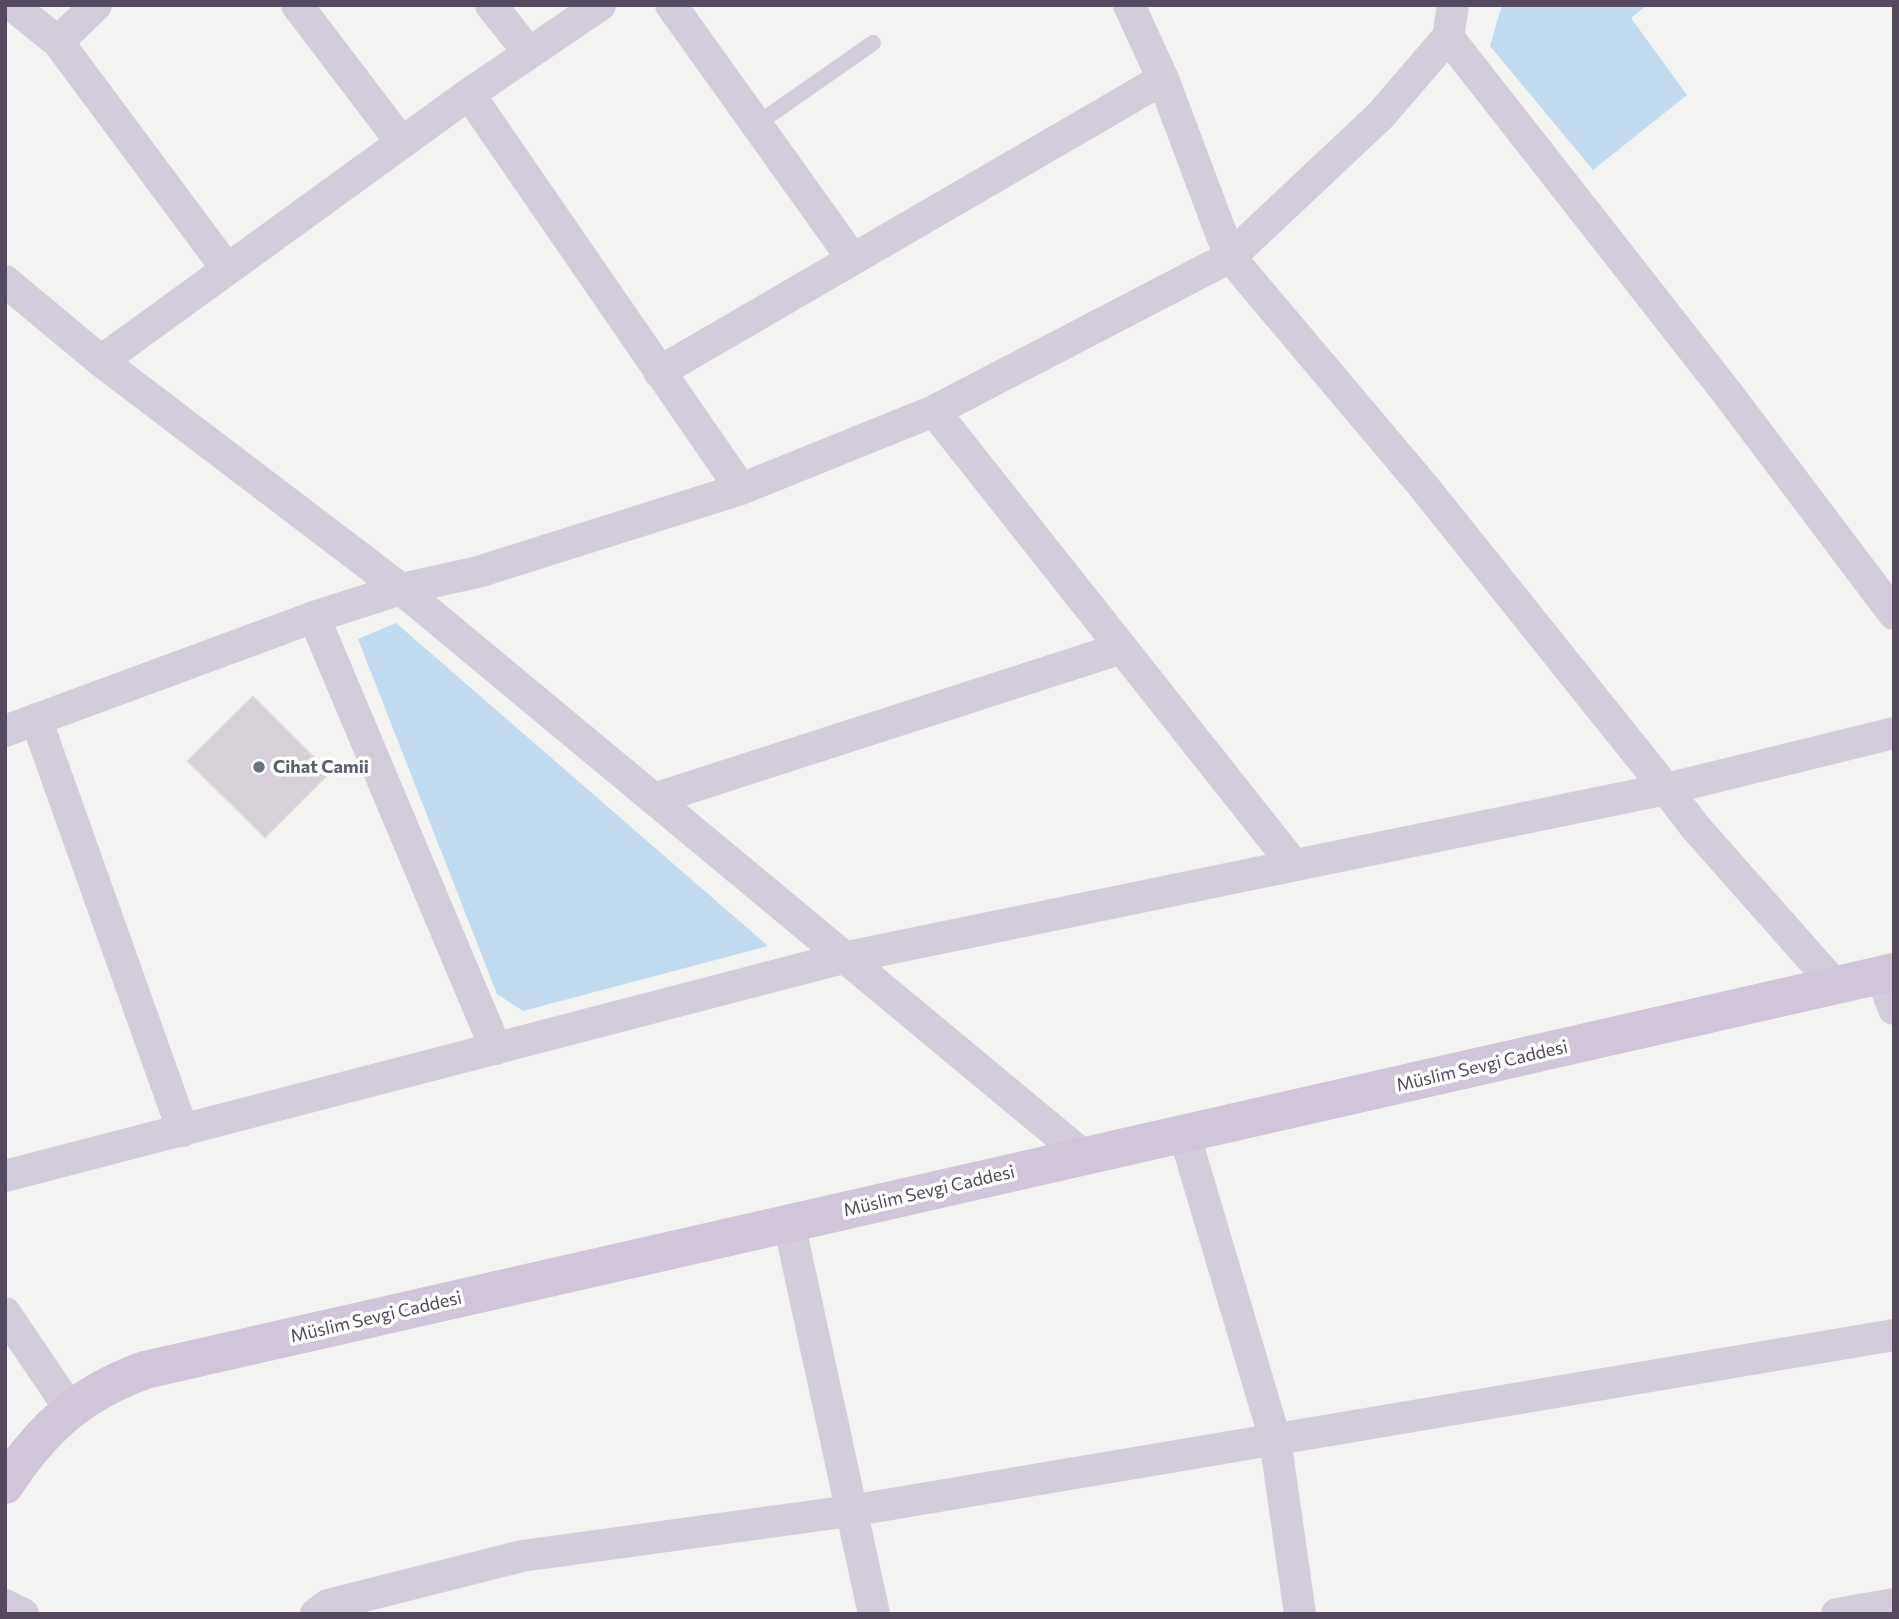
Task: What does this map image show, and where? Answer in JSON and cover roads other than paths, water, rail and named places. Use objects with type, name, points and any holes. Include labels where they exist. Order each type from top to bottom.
[{"type":"street","points":[[12,5],[58,42],[228,269]]},
{"type":"street","points":[[58,42],[96,5]]},
{"type":"street","points":[[297,5],[402,143]]},
{"type":"street","points":[[491,5],[529,53]]},
{"type":"street","points":[[101,361],[469,94],[600,5]]},
{"type":"street","points":[[671,5],[852,258]]},
{"type":"street","points":[[1129,5],[1163,79],[1230,257],[1424,487],[1696,828],[1835,985]]},
{"type":"street","points":[[5,730],[314,617],[401,589],[478,572],[741,489],[934,411],[1230,257],[1381,115],[1448,37],[1453,5]]},
{"type":"street","points":[[1448,37],[1728,394],[1894,614]]},
{"type":"street","points":[[659,372],[1163,79]]},
{"type":"street","points":[[469,94],[741,489]]},
{"type":"street","points":[[5,281],[101,361],[401,589],[1084,1156]]},
{"type":"street","points":[[934,411],[1293,864]]},
{"type":"street","points":[[314,617],[496,1049]]},
{"type":"street","points":[[654,799],[1122,648]]},
{"type":"street","points":[[36,719],[183,1131]]},
{"type":"street","points":[[5,1176],[843,958],[1666,789],[1894,733]]},
{"type":"street","name":"Müslim Sevgi Caddesi","points":[[5,1485],[49,1428],[70,1409],[111,1382],[145,1370],[1835,985],[1890,985]]},
{"type":"street","points":[[1184,1133],[1275,1439],[1300,1614]]},
{"type":"street","points":[[789,1223],[874,1614]]},
{"type":"street","points":[[5,1312],[70,1409]]},
{"type":"street","points":[[316,1614],[328,1605],[522,1556],[850,1511],[1894,1335]]},
{"type":"street","points":[[1837,1614],[1894,1604]]},
{"type":"street","points":[[5,1605],[23,1614]]},
{"type":"lane","points":[[757,124],[873,43]]},
{"type":"place","name":"Cihat Camii","points":[[259,767]]}]
